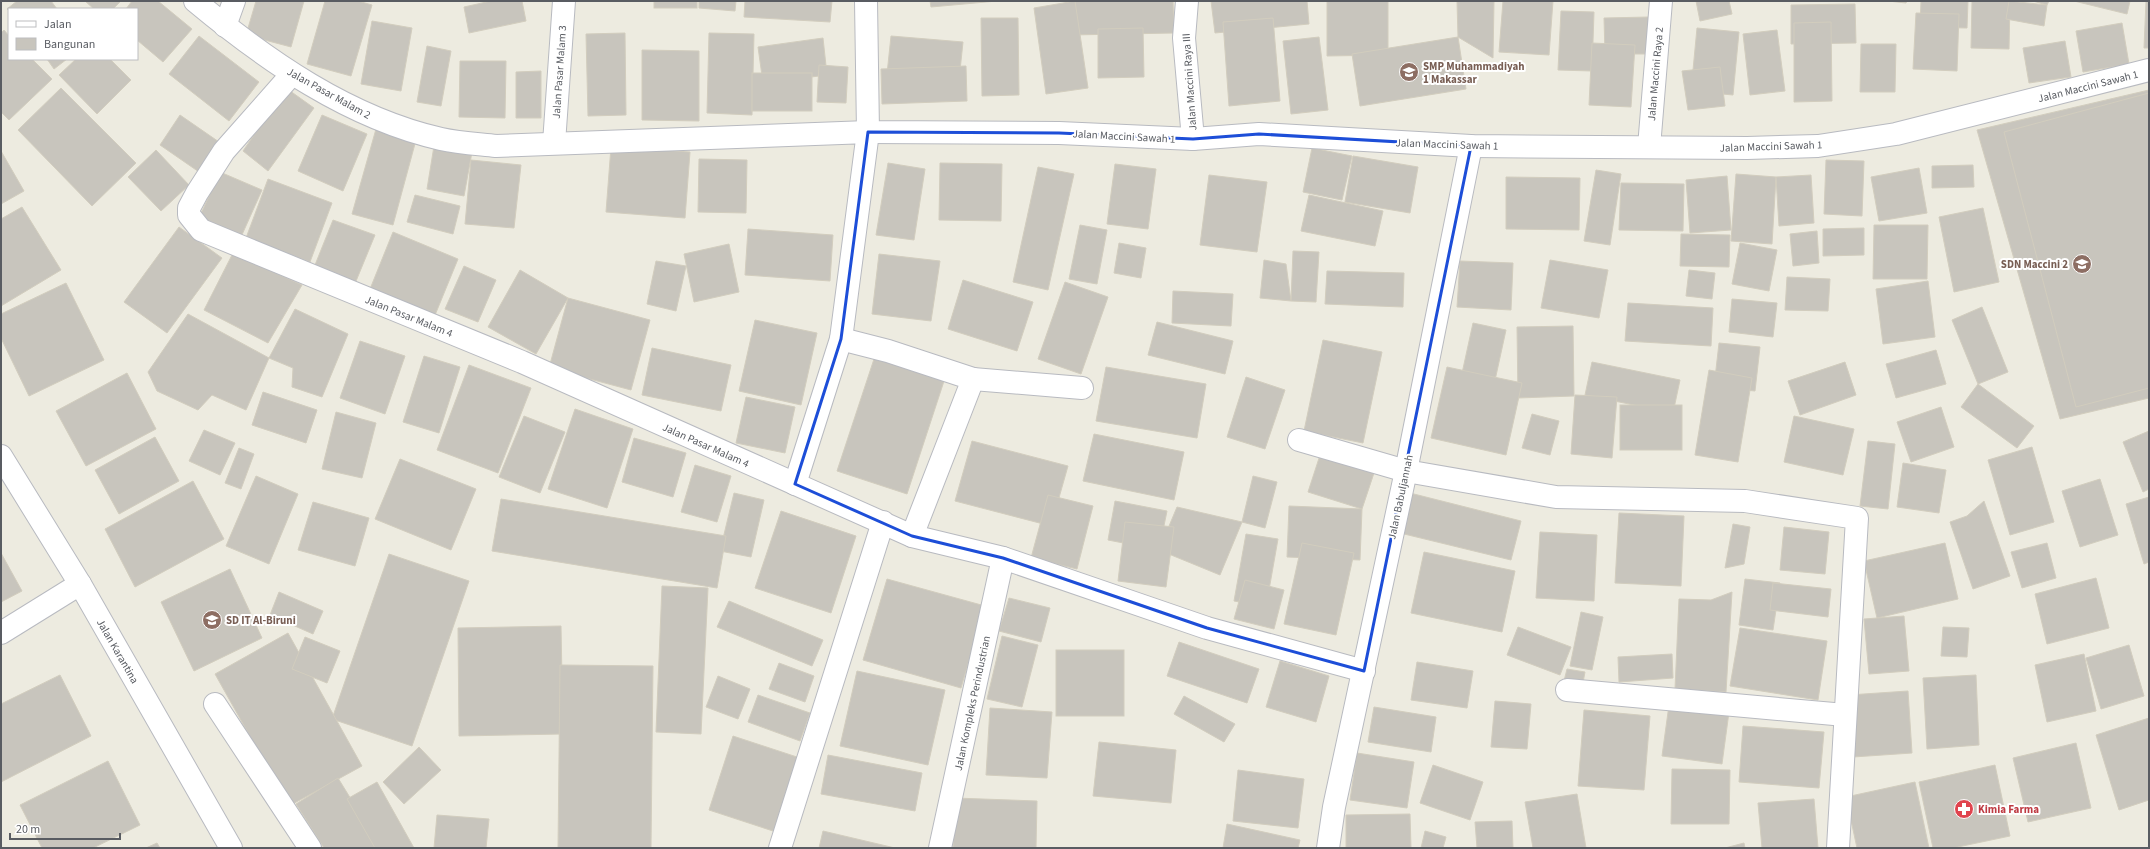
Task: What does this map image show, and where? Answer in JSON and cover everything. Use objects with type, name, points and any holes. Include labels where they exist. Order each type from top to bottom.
[{"type":"street","name":"Jalan Pasar Malam 2","points":[[196,1],[225,26],[292,74],[373,118],[442,139],[496,146],[868,132]]},
{"type":"street","points":[[225,26],[234,1]]},
{"type":"street","name":"Jalan Pasar Malam 3","points":[[554,143],[564,1]]},
{"type":"street","points":[[866,1],[868,132],[840,339],[795,484],[912,536],[1003,558],[1207,628],[1364,671]]},
{"type":"street","name":"Jalan Maccini Raya III","points":[[1187,1],[1184,38],[1193,139]]},
{"type":"street","name":"Jalan Maccini Raya 2","points":[[1649,147],[1661,1]]},
{"type":"street","name":"Jalan Maccini Sawah 1","points":[[868,132],[1059,132],[1193,139],[1259,134],[1471,146],[1747,148],[1818,146],[1896,134],[2149,70]]},
{"type":"street","name":"Jalan Pasar Malam 4","points":[[292,74],[224,151],[197,193],[189,208],[189,215],[201,230],[522,362],[795,484]]},
{"type":"street","name":"Jalan Babuljannah","points":[[1328,848],[1334,807],[1406,471],[1471,146]]},
{"type":"street","points":[[840,339],[888,351],[972,379],[1082,388]]},
{"type":"street","points":[[912,536],[972,379]]},
{"type":"street","points":[[1299,440],[1406,471],[1556,497],[1745,500],[1857,518],[1838,848]]},
{"type":"street","name":"Jalan Karantina","points":[[1,456],[80,584],[231,848]]},
{"type":"street","points":[[780,848],[883,522]]},
{"type":"street","name":"Jalan Kompleks Perindustrian","points":[[940,848],[1003,558]]},
{"type":"street","points":[[1,633],[80,584]]},
{"type":"street","points":[[1567,690],[1845,715]]},
{"type":"street","points":[[215,704],[310,848]]},
{"type":"highlighted area","points":[[868,132],[1059,133],[1193,139],[1259,134],[1471,146],[1364,671],[1207,628],[1003,558],[912,536],[795,484],[841,339]]},
{"type":"building","points":[[17,1],[51,1],[56,8],[8,8]]},
{"type":"building","points":[[85,1],[121,1],[114,8],[93,8]]},
{"type":"building","points":[[132,1],[158,1],[192,29],[163,62],[138,41],[138,8],[127,8]]},
{"type":"building","points":[[256,1],[304,1],[291,47],[246,35]]},
{"type":"building","points":[[325,1],[358,1],[372,5],[351,76],[307,64]]},
{"type":"building","points":[[491,1],[522,1],[526,21],[469,33],[464,7]]},
{"type":"building","points":[[654,1],[697,1],[697,8],[654,8]]},
{"type":"building","points":[[699,1],[736,1],[735,11],[699,8]]},
{"type":"building","points":[[745,1],[832,1],[830,22],[744,17]]},
{"type":"building","points":[[930,1],[997,1],[931,7]]},
{"type":"building","points":[[1070,1],[1173,1],[1174,33],[1070,35]]},
{"type":"building","points":[[1075,1],[1088,88],[1046,94],[1034,8]]},
{"type":"building","points":[[1211,1],[1307,1],[1309,24],[1215,33]]},
{"type":"building","points":[[1327,1],[1388,1],[1388,55],[1327,56]]},
{"type":"building","points":[[1457,1],[1494,1],[1493,58],[1458,37]]},
{"type":"building","points":[[1503,1],[1553,1],[1549,55],[1499,52]]},
{"type":"building","points":[[1696,1],[1729,1],[1732,14],[1700,21]]},
{"type":"building","points":[[1888,1],[1907,1],[1906,3]]},
{"type":"building","points":[[1921,1],[1968,1],[1967,28],[1920,27]]},
{"type":"building","points":[[1972,1],[2010,1],[2009,49],[1971,48]]},
{"type":"building","points":[[2009,1],[2047,5],[2044,26],[2006,19]]},
{"type":"building","points":[[2033,1],[2049,1],[2047,5]]},
{"type":"building","points":[[2074,1],[2130,1],[2127,14]]},
{"type":"building","points":[[2146,1],[2149,1],[2149,48],[2144,48]]},
{"type":"building","points":[[1855,4],[1856,43],[1791,44],[1791,5]]},
{"type":"building","points":[[1561,11],[1594,12],[1592,71],[1558,70]]},
{"type":"building","points":[[1916,13],[1959,14],[1957,71],[1913,69]]},
{"type":"building","points":[[1649,17],[1650,54],[1605,54],[1604,18]]},
{"type":"building","points":[[981,18],[1018,18],[1019,95],[982,96]]},
{"type":"building","points":[[1273,18],[1280,101],[1229,106],[1223,22]]},
{"type":"building","points":[[372,21],[412,28],[401,91],[361,84]]},
{"type":"building","points":[[1831,22],[1832,101],[1794,102],[1794,23]]},
{"type":"building","points":[[2122,23],[2129,64],[2083,72],[2076,31]]},
{"type":"building","points":[[1143,28],[1144,77],[1098,78],[1098,29]]},
{"type":"building","points":[[1697,28],[1739,32],[1733,95],[1691,91]]},
{"type":"building","points":[[4,30],[8,35],[8,60],[33,60],[52,79],[9,120],[1,112],[1,33]]},
{"type":"building","points":[[1777,30],[1785,91],[1750,95],[1743,34]]},
{"type":"building","points":[[625,33],[626,115],[588,116],[586,34]]},
{"type":"building","points":[[709,33],[754,34],[752,115],[707,113]]},
{"type":"building","points":[[199,36],[259,82],[229,121],[169,74]]},
{"type":"building","points":[[891,36],[963,42],[959,80],[887,74]]},
{"type":"building","points":[[1319,37],[1328,110],[1291,114],[1283,41]]},
{"type":"building","name":"SMP Muhammadiyah 1 Makassar","points":[[1458,37],[1466,89],[1360,106],[1352,54]]},
{"type":"building","points":[[823,38],[827,75],[763,83],[758,47]]},
{"type":"building","points":[[2065,41],[2071,77],[2029,83],[2023,48]]},
{"type":"building","points":[[1592,43],[1635,45],[1631,107],[1589,105]]},
{"type":"building","points":[[1861,44],[1896,44],[1895,92],[1860,92]]},
{"type":"building","points":[[427,46],[451,51],[441,106],[417,102]]},
{"type":"building","points":[[642,50],[699,51],[699,121],[642,120]]},
{"type":"building","points":[[48,60],[66,60],[54,69]]},
{"type":"building","points":[[75,60],[111,60],[131,80],[97,114],[59,75]]},
{"type":"building","points":[[460,61],[506,61],[505,118],[459,117]]},
{"type":"building","points":[[819,65],[848,67],[846,103],[817,102]]},
{"type":"building","points":[[966,66],[967,101],[882,104],[881,69]]},
{"type":"building","points":[[1720,67],[1725,106],[1688,110],[1682,71]]},
{"type":"building","points":[[541,71],[541,118],[516,118],[516,72]]},
{"type":"building","points":[[752,73],[812,73],[812,111],[752,111]]},
{"type":"building","points":[[61,88],[136,163],[92,206],[18,130]]},
{"type":"building","points":[[286,88],[314,108],[268,171],[243,151]]},
{"type":"building","name":"SDN Maccini 2","points":[[2149,90],[2149,398],[2060,419],[1977,130]]},
{"type":"building","name":"SDN Maccini 2","points":[[2149,93],[2149,388],[2076,407],[2004,132]]},
{"type":"building","points":[[180,115],[222,144],[202,174],[160,145]]},
{"type":"building","points":[[322,115],[367,134],[343,191],[298,171]]},
{"type":"building","points":[[376,129],[416,140],[393,225],[352,214]]},
{"type":"building","points":[[434,146],[472,152],[464,196],[427,189]]},
{"type":"building","points":[[611,147],[690,152],[685,218],[606,212]]},
{"type":"building","points":[[1312,148],[1352,156],[1342,200],[1303,192]]},
{"type":"building","points":[[156,150],[189,185],[161,211],[128,177]]},
{"type":"building","points":[[1,151],[24,191],[1,204]]},
{"type":"building","points":[[1353,156],[1418,167],[1410,213],[1345,202]]},
{"type":"building","points":[[699,159],[747,160],[746,213],[698,212]]},
{"type":"building","points":[[471,160],[521,165],[514,228],[465,224]]},
{"type":"building","points":[[1826,160],[1864,161],[1862,216],[1824,214]]},
{"type":"building","points":[[888,163],[925,169],[914,240],[876,235]]},
{"type":"building","points":[[940,163],[1002,164],[1001,221],[939,220]]},
{"type":"building","points":[[1115,164],[1156,169],[1148,229],[1107,224]]},
{"type":"building","points":[[1973,165],[1974,187],[1932,188],[1932,166]]},
{"type":"building","points":[[1038,167],[1074,174],[1048,290],[1013,282]]},
{"type":"building","points":[[1919,168],[1927,213],[1879,221],[1871,177]]},
{"type":"building","points":[[1596,170],[1621,174],[1610,245],[1584,241]]},
{"type":"building","points":[[220,172],[262,190],[241,237],[199,218]]},
{"type":"building","points":[[1736,174],[1776,177],[1772,244],[1731,241]]},
{"type":"building","points":[[1209,175],[1267,182],[1257,252],[1200,245]]},
{"type":"building","points":[[1811,175],[1814,223],[1779,226],[1776,177]]},
{"type":"building","points":[[1727,176],[1731,230],[1690,233],[1686,180]]},
{"type":"building","points":[[1506,177],[1580,178],[1579,230],[1506,229]]},
{"type":"building","points":[[268,179],[332,203],[310,262],[246,238]]},
{"type":"building","points":[[1621,183],[1684,184],[1683,231],[1619,230]]},
{"type":"building","points":[[415,195],[460,206],[453,234],[407,222]]},
{"type":"building","points":[[1309,195],[1383,211],[1375,246],[1301,231]]},
{"type":"building","points":[[22,207],[61,270],[1,306],[1,219]]},
{"type":"building","points":[[1983,208],[1999,282],[1954,292],[1939,217]]},
{"type":"building","points":[[333,220],[375,235],[354,286],[313,270]]},
{"type":"building","points":[[1080,225],[1107,230],[1097,284],[1069,279]]},
{"type":"building","points":[[1874,225],[1928,225],[1927,279],[1873,279]]},
{"type":"building","points":[[179,227],[222,258],[167,333],[124,302]]},
{"type":"building","points":[[1864,228],[1864,255],[1823,256],[1823,229]]},
{"type":"building","points":[[748,229],[833,235],[830,281],[745,275]]},
{"type":"building","points":[[1817,231],[1819,263],[1793,266],[1790,234]]},
{"type":"building","points":[[393,232],[458,259],[433,320],[368,294]]},
{"type":"building","points":[[1681,234],[1730,235],[1729,267],[1680,266]]},
{"type":"building","points":[[1119,243],[1146,248],[1141,278],[1114,273]]},
{"type":"building","points":[[1740,243],[1777,250],[1769,291],[1732,284]]},
{"type":"building","points":[[729,244],[739,292],[694,302],[684,254]]},
{"type":"building","points":[[1293,251],[1319,252],[1316,302],[1291,301]]},
{"type":"building","points":[[233,253],[302,285],[268,343],[204,310]]},
{"type":"building","points":[[879,254],[940,261],[931,321],[872,314]]},
{"type":"building","points":[[1264,260],[1286,264],[1291,301],[1260,298]]},
{"type":"building","points":[[1550,260],[1608,270],[1599,318],[1541,308]]},
{"type":"building","points":[[656,261],[686,266],[676,311],[647,304]]},
{"type":"building","points":[[1460,261],[1513,263],[1511,310],[1457,307]]},
{"type":"building","points":[[464,266],[496,280],[478,322],[445,309]]},
{"type":"building","points":[[520,270],[568,298],[536,354],[488,327]]},
{"type":"building","points":[[1689,270],[1715,273],[1712,299],[1686,296]]},
{"type":"building","points":[[1327,271],[1404,273],[1403,307],[1325,304]]},
{"type":"building","points":[[1787,277],[1830,279],[1828,311],[1785,310]]},
{"type":"building","points":[[963,280],[1033,302],[1017,351],[948,329]]},
{"type":"building","points":[[1928,281],[1935,337],[1883,344],[1876,289]]},
{"type":"building","points":[[1065,282],[1108,297],[1081,374],[1038,359]]},
{"type":"building","points":[[66,283],[104,360],[29,396],[1,338],[1,314]]},
{"type":"building","points":[[1173,291],[1233,294],[1231,326],[1172,323]]},
{"type":"building","points":[[568,298],[650,320],[631,390],[549,368]]},
{"type":"building","points":[[1732,299],[1777,303],[1773,337],[1729,332]]},
{"type":"building","points":[[1628,303],[1713,308],[1711,346],[1625,341]]},
{"type":"building","points":[[1982,307],[2008,372],[1978,384],[1952,320]]},
{"type":"building","points":[[295,309],[348,334],[322,397],[292,387],[293,368],[269,358]]},
{"type":"building","points":[[188,314],[269,358],[246,410],[212,395],[198,410],[157,391],[148,372]]},
{"type":"building","points":[[755,320],[817,333],[801,405],[739,391]]},
{"type":"building","points":[[1157,322],[1233,341],[1225,374],[1148,355]]},
{"type":"building","points":[[1473,323],[1506,330],[1492,394],[1459,387]]},
{"type":"building","points":[[1573,326],[1574,396],[1518,398],[1517,327]]},
{"type":"building","points":[[1323,340],[1382,352],[1363,443],[1304,431]]},
{"type":"building","points":[[360,341],[405,356],[385,414],[340,398]]},
{"type":"building","points":[[1719,343],[1760,347],[1755,391],[1714,387]]},
{"type":"building","points":[[652,348],[731,365],[721,411],[642,395]]},
{"type":"building","points":[[1936,350],[1946,384],[1896,398],[1886,364]]},
{"type":"building","points":[[424,356],[460,367],[439,433],[403,422]]},
{"type":"building","points":[[875,356],[945,378],[907,494],[837,471]]},
{"type":"building","points":[[1592,362],[1680,380],[1673,413],[1585,395]]},
{"type":"building","points":[[1845,362],[1856,395],[1800,415],[1788,381]]},
{"type":"building","points":[[469,365],[531,388],[498,473],[437,450]]},
{"type":"building","points":[[1106,367],[1206,384],[1197,438],[1096,421]]},
{"type":"building","points":[[1447,367],[1522,383],[1506,455],[1431,438]]},
{"type":"building","points":[[1709,370],[1752,378],[1738,462],[1695,455]]},
{"type":"building","points":[[127,373],[156,429],[86,466],[56,411]]},
{"type":"building","points":[[1246,377],[1285,390],[1265,449],[1227,437]]},
{"type":"building","points":[[1978,384],[2034,426],[2017,448],[1961,407]]},
{"type":"building","points":[[263,392],[317,410],[306,443],[252,425]]},
{"type":"building","points":[[1575,395],[1617,397],[1612,458],[1571,454]]},
{"type":"building","points":[[746,397],[795,407],[785,453],[736,443]]},
{"type":"building","points":[[1620,405],[1682,405],[1682,450],[1620,450]]},
{"type":"building","points":[[1941,407],[1954,447],[1911,462],[1897,422]]},
{"type":"building","points":[[575,409],[633,429],[607,508],[548,489]]},
{"type":"building","points":[[336,412],[376,423],[362,478],[322,469]]},
{"type":"building","points":[[1532,414],[1559,421],[1550,455],[1522,448]]},
{"type":"building","points":[[524,416],[565,432],[540,493],[499,477]]},
{"type":"building","points":[[1794,416],[1854,429],[1843,475],[1784,462]]},
{"type":"building","points":[[204,430],[235,443],[220,475],[189,461]]},
{"type":"building","points":[[2149,431],[2149,489],[2143,492],[2123,442]]},
{"type":"building","points":[[1094,434],[1184,452],[1174,500],[1083,481]]},
{"type":"building","points":[[155,437],[179,481],[119,514],[95,470]]},
{"type":"building","points":[[634,438],[686,453],[673,497],[622,482]]},
{"type":"building","points":[[972,441],[1068,466],[1051,526],[955,501]]},
{"type":"building","points":[[1868,441],[1895,444],[1888,509],[1860,506]]},
{"type":"building","points":[[2032,447],[2054,522],[2010,535],[1988,460]]},
{"type":"building","points":[[239,448],[254,454],[241,489],[225,483]]},
{"type":"building","points":[[1322,449],[1376,467],[1362,509],[1308,492]]},
{"type":"building","points":[[400,459],[476,489],[451,550],[375,519]]},
{"type":"building","points":[[1903,463],[1946,470],[1939,513],[1897,507]]},
{"type":"building","points":[[695,465],[731,476],[717,522],[681,512]]},
{"type":"building","points":[[256,476],[298,494],[269,564],[226,546]]},
{"type":"building","points":[[1253,476],[1277,482],[1265,528],[1242,522]]},
{"type":"building","points":[[2100,479],[2118,535],[2080,547],[2062,491]]},
{"type":"building","points":[[193,481],[224,539],[135,587],[105,529]]},
{"type":"building","points":[[1406,492],[1521,521],[1511,560],[1396,532]]},
{"type":"building","points":[[734,493],[764,500],[751,557],[720,551]]},
{"type":"building","points":[[1048,495],[1093,506],[1077,569],[1031,558]]},
{"type":"building","points":[[2149,497],[2149,562],[2144,564],[2126,504]]},
{"type":"building","points":[[501,499],[726,536],[717,588],[492,551]]},
{"type":"building","points":[[1115,501],[1167,511],[1159,550],[1108,540]]},
{"type":"building","points":[[1984,501],[2010,576],[1973,589],[1950,522],[1967,516]]},
{"type":"building","points":[[313,502],[369,518],[355,566],[298,550]]},
{"type":"building","points":[[1289,506],[1362,509],[1360,560],[1287,557]]},
{"type":"building","points":[[1177,507],[1242,522],[1220,575],[1159,550]]},
{"type":"building","points":[[781,511],[856,536],[831,613],[755,588]]},
{"type":"building","points":[[1619,513],[1684,516],[1681,586],[1615,583]]},
{"type":"building","points":[[1125,522],[1174,527],[1166,587],[1118,581]]},
{"type":"building","points":[[1733,524],[1750,527],[1744,564],[1725,568]]},
{"type":"building","points":[[1784,527],[1829,532],[1825,574],[1780,570]]},
{"type":"building","points":[[1540,532],[1597,535],[1594,601],[1536,598]]},
{"type":"building","points":[[1246,534],[1278,539],[1266,607],[1234,601]]},
{"type":"building","points":[[1302,543],[1354,553],[1336,635],[1284,624]]},
{"type":"building","points":[[1945,543],[1958,599],[1877,618],[1864,561]]},
{"type":"building","points":[[2047,543],[2056,578],[2022,588],[2011,552]]},
{"type":"building","points":[[1424,552],[1515,571],[1502,632],[1411,613]]},
{"type":"building","points":[[1,553],[22,591],[1,602]]},
{"type":"building","points":[[389,554],[469,581],[412,746],[332,719]]},
{"type":"building","name":"SD IT Al-Biruni","points":[[230,569],[262,638],[194,671],[161,602]]},
{"type":"building","points":[[2096,578],[2109,628],[2047,644],[2035,594]]},
{"type":"building","points":[[887,579],[985,606],[961,688],[863,660]]},
{"type":"building","points":[[1745,579],[1780,583],[1773,630],[1739,625]]},
{"type":"building","points":[[1245,580],[1284,590],[1274,629],[1234,619]]},
{"type":"building","points":[[1773,583],[1831,589],[1828,617],[1770,610]]},
{"type":"building","points":[[662,586],[708,588],[701,734],[656,732]]},
{"type":"building","points":[[279,592],[323,611],[313,634],[270,615]]},
{"type":"building","points":[[1732,592],[1726,692],[1675,689],[1679,599],[1711,600]]},
{"type":"building","points":[[1009,598],[1050,608],[1041,642],[999,631]]},
{"type":"building","points":[[729,601],[823,640],[812,666],[717,627]]},
{"type":"building","points":[[1581,612],[1603,617],[1592,670],[1570,666]]},
{"type":"building","points":[[1904,616],[1909,671],[1869,674],[1864,619]]},
{"type":"building","points":[[561,626],[563,734],[459,736],[458,628]]},
{"type":"building","points":[[1518,627],[1571,647],[1560,675],[1507,655]]},
{"type":"building","points":[[1943,627],[1969,628],[1967,657],[1941,656]]},
{"type":"building","points":[[1740,628],[1827,641],[1818,700],[1730,686]]},
{"type":"building","points":[[288,633],[362,766],[289,806],[215,674]]},
{"type":"building","points":[[1002,636],[1038,645],[1022,707],[987,699]]},
{"type":"building","points":[[305,637],[340,651],[327,683],[292,669]]},
{"type":"building","points":[[1179,642],[1259,669],[1247,703],[1167,676]]},
{"type":"building","points":[[2129,645],[2144,696],[2101,709],[2086,658]]},
{"type":"building","points":[[1056,650],[1124,650],[1124,716],[1056,716]]},
{"type":"building","points":[[1672,654],[1673,678],[1619,682],[1618,657]]},
{"type":"building","points":[[2084,654],[2096,711],[2047,722],[2035,665]]},
{"type":"building","points":[[1280,661],[1329,676],[1316,722],[1266,707]]},
{"type":"building","points":[[1417,662],[1473,671],[1467,708],[1411,700]]},
{"type":"building","points":[[779,663],[814,676],[805,702],[769,689]]},
{"type":"building","points":[[560,665],[653,666],[651,848],[558,848]]},
{"type":"building","points":[[1567,669],[1585,672],[1582,688],[1563,685]]},
{"type":"building","points":[[857,671],[945,690],[928,765],[840,746]]},
{"type":"building","points":[[60,675],[91,736],[1,782],[1,704]]},
{"type":"building","points":[[1976,675],[1979,745],[1927,749],[1923,678]]},
{"type":"building","points":[[718,676],[750,689],[738,719],[706,707]]},
{"type":"building","points":[[1908,691],[1912,753],[1853,757],[1849,695]]},
{"type":"building","points":[[758,695],[810,713],[800,741],[748,722]]},
{"type":"building","points":[[1184,696],[1235,724],[1224,742],[1174,714]]},
{"type":"building","points":[[1495,701],[1531,704],[1527,749],[1491,747]]},
{"type":"building","points":[[1669,705],[1729,712],[1722,764],[1662,756]]},
{"type":"building","points":[[1374,707],[1436,717],[1431,752],[1368,742]]},
{"type":"building","points":[[990,708],[1052,712],[1047,778],[986,775]]},
{"type":"building","points":[[1584,710],[1650,716],[1644,790],[1578,786]]},
{"type":"building","points":[[2149,718],[2149,800],[2119,810],[2096,735]]},
{"type":"building","points":[[1743,726],[1824,732],[1819,788],[1739,782]]},
{"type":"building","points":[[733,736],[800,758],[776,832],[709,810]]},
{"type":"building","points":[[1099,742],[1176,750],[1171,803],[1093,796]]},
{"type":"building","points":[[2076,743],[2091,808],[2028,822],[2013,758]]},
{"type":"building","points":[[419,747],[441,770],[404,804],[383,782]]},
{"type":"building","points":[[1357,753],[1414,762],[1407,808],[1350,800]]},
{"type":"building","points":[[828,755],[922,773],[915,811],[821,794]]},
{"type":"building","points":[[108,761],[140,825],[93,848],[42,848],[20,805]]},
{"type":"building","points":[[1433,765],[1483,782],[1470,820],[1420,803]]},
{"type":"building","name":"Kimia Farma","points":[[1995,765],[2010,836],[1953,848],[1933,848],[1919,782]]},
{"type":"building","points":[[1672,769],[1730,770],[1729,824],[1671,824]]},
{"type":"building","points":[[1238,770],[1304,779],[1298,828],[1233,821]]},
{"type":"building","points":[[338,778],[381,848],[324,848],[296,804]]},
{"type":"building","points":[[377,782],[414,848],[375,848],[347,799]]},
{"type":"building","points":[[1915,782],[1929,848],[1857,848],[1846,797]]},
{"type":"building","points":[[1577,794],[1586,848],[1533,848],[1525,802]]},
{"type":"building","points":[[955,798],[1037,801],[1036,848],[953,848]]},
{"type":"building","points":[[1814,799],[1818,848],[1762,848],[1758,803]]},
{"type":"building","points":[[1410,814],[1411,848],[1346,848],[1346,815]]},
{"type":"building","points":[[437,815],[489,819],[486,848],[434,848]]},
{"type":"building","points":[[1512,821],[1513,848],[1477,848],[1475,822]]},
{"type":"building","points":[[1227,824],[1300,840],[1298,848],[1223,848]]},
{"type":"building","points":[[823,831],[895,848],[819,848]]},
{"type":"building","points":[[1425,831],[1446,837],[1443,848],[1421,848]]},
{"type":"building","points":[[157,843],[160,848],[146,848]]},
{"type":"building","points":[[1744,843],[1745,848],[1725,848]]},
{"type":"place","name":"SMP Muhammadiyah 1 Makassar","points":[[1409,72]]},
{"type":"place","name":"SDN Maccini 2","points":[[2082,264]]},
{"type":"place","name":"SD IT Al-Biruni","points":[[212,620]]},
{"type":"place","name":"Kimia Farma","points":[[1964,809]]}]
